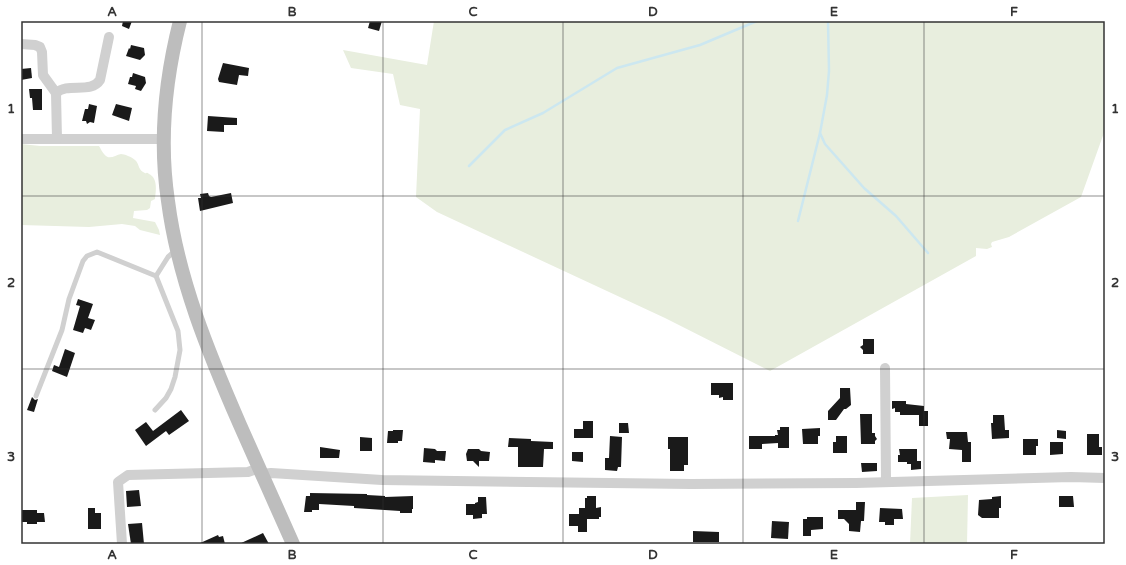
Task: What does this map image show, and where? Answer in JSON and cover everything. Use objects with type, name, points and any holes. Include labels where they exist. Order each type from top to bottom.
[{"type":"street","points":[[180,21],[174,42],[168,76],[164,139],[168,201],[177,250],[204,337],[225,390],[294,544]]},
{"type":"street","points":[[56,93],[60,90],[98,84],[109,37]]},
{"type":"street","points":[[21,44],[35,45],[40,47],[42,52],[43,75],[56,93],[57,139]]},
{"type":"street","points":[[21,139],[164,139]]},
{"type":"street","points":[[885,368],[886,482]]},
{"type":"street","points":[[122,544],[118,482],[128,475],[261,471],[271,473],[382,480],[685,484],[886,482],[1071,477],[1105,478]]},
{"type":"lane","points":[[156,276],[168,257],[177,250]]},
{"type":"lane","points":[[36,396],[62,330],[69,299],[82,261],[87,256],[97,252],[156,276],[178,331],[180,350],[175,377],[166,398],[155,410]]},
{"type":"green space","points":[[434,21],[1105,21],[1105,130],[1081,197],[1009,237],[992,242],[992,247],[987,249],[976,248],[976,256],[770,371],[665,318],[437,212],[416,197],[420,109],[400,105],[393,74],[351,68],[343,50],[427,65]]},
{"type":"green space","points":[[21,144],[40,146],[99,146],[103,153],[108,157],[121,154],[134,159],[141,171],[148,173],[154,178],[156,189],[155,199],[151,201],[150,208],[147,210],[134,211],[133,218],[155,222],[160,235],[140,230],[135,226],[122,224],[89,227],[21,225]]},
{"type":"green space","points":[[968,495],[967,544],[910,544],[912,498]]},
{"type":"building","points":[[123,21],[132,21],[129,29],[122,26]]},
{"type":"building","points":[[370,21],[382,21],[379,31],[368,28]]},
{"type":"building","points":[[131,45],[144,48],[145,55],[140,60],[126,56]]},
{"type":"building","points":[[223,63],[249,68],[248,76],[239,75],[237,85],[219,82],[218,79]]},
{"type":"building","points":[[31,68],[32,78],[21,80],[21,69]]},
{"type":"building","points":[[133,73],[145,77],[146,83],[141,91],[135,89],[136,86],[128,84]]},
{"type":"building","points":[[29,89],[42,89],[42,110],[33,110],[32,98],[30,98]]},
{"type":"building","points":[[89,104],[97,106],[94,123],[90,122],[87,124],[86,121],[82,121],[85,109],[88,109]]},
{"type":"building","points":[[116,104],[132,108],[129,121],[112,115]]},
{"type":"building","points":[[208,116],[237,118],[237,125],[224,125],[224,132],[207,131]]},
{"type":"building","points":[[208,193],[211,197],[231,193],[233,203],[200,211],[198,198],[201,198],[200,194]]},
{"type":"building","points":[[78,299],[93,304],[88,318],[95,320],[91,330],[85,328],[83,333],[73,330],[80,306],[76,305]]},
{"type":"building","points":[[863,339],[874,339],[874,354],[863,354],[863,350],[860,347],[863,345]]},
{"type":"building","points":[[65,349],[75,353],[67,377],[52,371],[54,365],[59,367]]},
{"type":"building","points":[[711,383],[733,383],[733,400],[723,400],[723,397],[719,398],[719,395],[711,395]]},
{"type":"building","points":[[840,388],[850,388],[851,405],[844,409],[836,420],[828,420],[828,411],[840,398]]},
{"type":"building","points":[[32,397],[35,400],[38,399],[34,412],[27,410]]},
{"type":"building","points":[[892,401],[906,401],[906,404],[924,406],[924,411],[928,411],[928,426],[919,426],[919,415],[900,415],[900,412],[895,412],[895,408],[892,409]]},
{"type":"building","points":[[181,410],[189,421],[169,435],[166,431],[146,446],[135,430],[146,422],[153,431]]},
{"type":"building","points":[[860,414],[872,414],[872,433],[875,433],[877,439],[875,444],[861,444]]},
{"type":"building","points":[[993,415],[1004,415],[1005,430],[1009,430],[1009,438],[992,439],[991,423],[993,423]]},
{"type":"building","points":[[583,421],[593,421],[593,438],[574,438],[574,429],[583,429]]},
{"type":"building","points":[[619,423],[628,423],[629,433],[619,433]]},
{"type":"building","points":[[780,427],[789,427],[789,448],[778,448],[778,443],[762,444],[762,449],[749,449],[749,436],[775,436],[778,435],[777,430],[780,430]]},
{"type":"building","points":[[820,428],[818,444],[803,444],[802,429]]},
{"type":"building","points":[[403,430],[402,441],[398,441],[398,443],[387,443],[388,431]]},
{"type":"building","points":[[1057,430],[1066,431],[1066,439],[1057,438]]},
{"type":"building","points":[[946,432],[967,432],[968,442],[971,442],[971,462],[962,462],[962,450],[949,449],[950,439],[947,439]]},
{"type":"building","points":[[1087,434],[1099,434],[1099,447],[1102,447],[1102,455],[1087,455]]},
{"type":"building","points":[[610,436],[622,437],[621,467],[618,467],[617,471],[605,470],[605,458],[609,458]]},
{"type":"building","points":[[836,436],[847,436],[847,453],[833,453],[833,442],[836,442]]},
{"type":"building","points":[[360,437],[372,438],[372,451],[360,451]]},
{"type":"building","points":[[668,437],[688,437],[688,465],[684,465],[684,471],[670,471],[670,449],[668,449]]},
{"type":"building","points":[[509,438],[553,442],[553,449],[544,449],[543,467],[518,467],[518,447],[508,447]]},
{"type":"building","points":[[1023,439],[1038,439],[1036,455],[1023,455]]},
{"type":"building","points":[[1050,442],[1063,442],[1063,454],[1050,455]]},
{"type":"building","points":[[320,447],[340,450],[339,458],[320,458]]},
{"type":"building","points":[[424,448],[435,449],[437,451],[446,451],[445,461],[435,460],[435,463],[423,462]]},
{"type":"building","points":[[468,449],[479,449],[481,451],[490,452],[489,461],[479,461],[479,467],[473,461],[467,461],[466,454]]},
{"type":"building","points":[[899,449],[917,449],[917,461],[921,461],[921,469],[911,470],[911,464],[907,464],[907,462],[898,462],[898,455],[900,455]]},
{"type":"building","points":[[572,452],[583,452],[583,462],[572,461]]},
{"type":"building","points":[[861,463],[877,463],[877,471],[862,472]]},
{"type":"building","points":[[139,490],[141,506],[127,507],[126,491]]},
{"type":"building","points":[[310,493],[367,494],[385,497],[413,496],[413,509],[412,513],[400,513],[400,511],[319,504],[319,510],[304,512],[306,496],[310,496]]},
{"type":"building","points":[[587,496],[596,496],[596,508],[601,507],[601,517],[599,517],[599,519],[587,519],[587,532],[578,532],[578,526],[569,526],[569,514],[579,514],[579,508],[585,508],[585,498],[587,498]]},
{"type":"building","points":[[1001,496],[999,518],[982,518],[978,515],[979,500],[992,499],[992,497]]},
{"type":"building","points":[[1059,496],[1073,496],[1074,507],[1059,507]]},
{"type":"building","points":[[478,497],[486,497],[487,514],[482,514],[482,518],[473,519],[473,515],[466,515],[466,504],[475,504],[478,502]]},
{"type":"building","points":[[856,502],[865,502],[864,521],[861,521],[860,532],[849,531],[849,524],[844,519],[838,519],[838,510],[856,510]]},
{"type":"building","points":[[88,508],[95,508],[95,513],[101,513],[101,529],[88,529]]},
{"type":"building","points":[[880,508],[902,509],[903,519],[894,519],[894,525],[885,525],[885,522],[879,522]]},
{"type":"building","points":[[22,510],[37,510],[37,513],[44,513],[45,522],[27,524],[27,522],[22,522]]},
{"type":"building","points":[[807,517],[823,517],[823,529],[811,530],[811,536],[803,536],[803,519],[807,519]]},
{"type":"building","points":[[772,521],[789,522],[788,539],[771,538]]},
{"type":"building","points":[[142,523],[144,544],[131,544],[128,524]]},
{"type":"building","points":[[693,531],[719,532],[719,542],[693,542]]},
{"type":"building","points":[[263,533],[269,544],[239,544]]},
{"type":"building","points":[[218,535],[219,537],[223,536],[225,544],[198,544]]},
{"type":"waterway","points":[[469,166],[505,130],[543,113],[617,68],[700,45],[757,21]]},
{"type":"waterway","points":[[798,221],[820,133],[827,95],[829,71],[828,21]]},
{"type":"waterway","points":[[820,133],[825,144],[864,188],[896,216],[928,253]]}]
